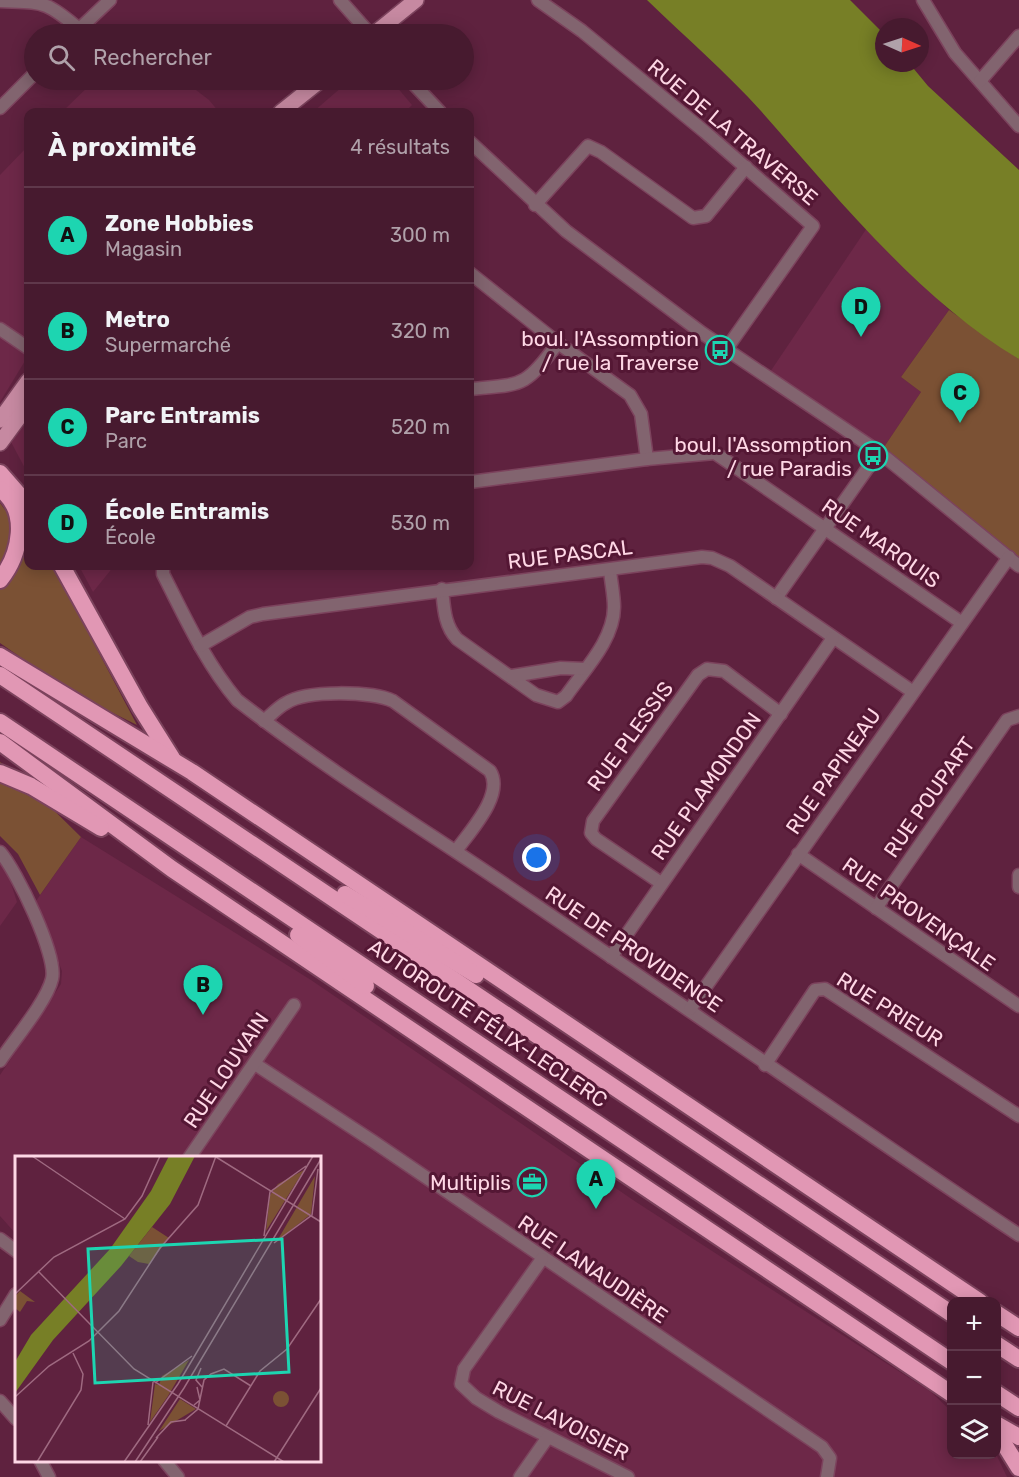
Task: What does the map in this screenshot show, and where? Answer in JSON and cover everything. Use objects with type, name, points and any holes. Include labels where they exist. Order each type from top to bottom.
[{"type":"highway","points":[[0,473],[24,500]]},
{"type":"highway","points":[[0,489],[13,505],[20,530],[15,553],[0,580]]},
{"type":"highway","points":[[64,570],[140,707],[174,761]]},
{"type":"highway","points":[[0,656],[174,761],[973,1297]]},
{"type":"highway","name":"AUTOROUTE FÉLIX-LECLERC","points":[[0,675],[947,1311]]},
{"type":"highway","name":"AUTOROUTE FÉLIX-LECLERC","points":[[0,722],[947,1359]]},
{"type":"highway","points":[[0,742],[172,869],[947,1391]]},
{"type":"highway","points":[[0,773],[31,786],[172,869]]},
{"type":"highway","points":[[146,820],[356,979],[430,1030],[508,1094]]},
{"type":"highway","points":[[238,834],[375,911],[454,963],[606,1051]]},
{"type":"highway","points":[[1001,1316],[1017,1326]]},
{"type":"highway","points":[[1001,1347],[1019,1359]]},
{"type":"highway","points":[[1001,1396],[1019,1408]]},
{"type":"highway","points":[[1001,1427],[1019,1437]]},
{"type":"highway","points":[[1001,1439],[1019,1468]]},
{"type":"main road","points":[[385,24],[416,0]]},
{"type":"main road","points":[[286,108],[308,90]]},
{"type":"main road","points":[[0,420],[24,387]]},
{"type":"main road","points":[[0,443],[24,410]]},
{"type":"street","points":[[84,24],[110,0]]},
{"type":"street","points":[[340,0],[363,24]]},
{"type":"street","name":"RUE DE LA TRAVERSE","points":[[538,0],[582,31],[746,167],[813,226],[727,348]]},
{"type":"street","points":[[923,0],[956,53],[1019,126]]},
{"type":"street","points":[[0,1],[44,3],[53,6],[69,24]]},
{"type":"street","points":[[980,81],[1019,36]]},
{"type":"street","points":[[0,108],[24,84]]},
{"type":"street","points":[[419,90],[436,108]]},
{"type":"street","points":[[474,146],[535,205],[625,276],[879,452],[1019,566]]},
{"type":"street","points":[[535,205],[588,146],[601,152],[693,218],[706,216],[746,167]]},
{"type":"street","points":[[474,276],[558,343],[617,384],[635,401],[641,414],[647,459]]},
{"type":"street","points":[[0,328],[24,345]]},
{"type":"street","points":[[474,389],[519,384],[540,367],[558,343]]},
{"type":"street","points":[[776,598],[879,452]]},
{"type":"street","name":"RUE MARQUIS","points":[[474,481],[647,459],[715,453],[962,623]]},
{"type":"street","name":"RUE PASCAL","points":[[201,646],[250,617],[442,589],[702,557],[712,558],[730,566],[913,692]]},
{"type":"street","name":"RUE PAPINEAU","points":[[690,1010],[1009,557]]},
{"type":"street","name":"RUE DE PROVIDENCE","points":[[163,570],[163,574],[217,674],[237,700],[264,721],[398,815],[456,851],[690,1010],[765,1065],[1019,1235]]},
{"type":"street","points":[[442,589],[450,631],[536,695],[558,702],[566,696],[606,639],[612,624],[614,608],[610,570]]},
{"type":"street","name":"RUE PLAMONDON","points":[[611,957],[833,638]]},
{"type":"street","points":[[512,676],[561,668],[585,669]]},
{"type":"street","name":"RUE PLESSIS","points":[[661,883],[596,839],[591,833],[592,821],[698,675],[707,669],[724,671],[781,714]]},
{"type":"street","points":[[264,721],[294,699],[356,692],[380,695],[393,701],[490,771],[494,777],[491,798],[456,851]]},
{"type":"street","name":"RUE POUPART","points":[[876,908],[1006,720],[1019,716]]},
{"type":"street","points":[[0,852],[21,886],[51,957],[53,974],[46,993],[0,1061]]},
{"type":"street","name":"RUE PROVENÇALE","points":[[798,854],[1019,1006]]},
{"type":"street","points":[[1019,875],[1019,887]]},
{"type":"street","name":"RUE PRIEUR","points":[[765,1065],[815,990],[825,988],[1019,1116]]},
{"type":"street","name":"RUE LOUVAIN","points":[[190,1156],[294,1005]]},
{"type":"street","name":"RUE LANAUDIÈRE","points":[[255,1064],[374,1142],[822,1447],[830,1458],[827,1477]]},
{"type":"street","points":[[0,1239],[15,1250]]},
{"type":"street","name":"RUE LAVOISIER","points":[[542,1258],[464,1369],[461,1384],[476,1398],[628,1477]]},
{"type":"street","points":[[0,1320],[15,1296]]},
{"type":"street","points":[[0,1401],[15,1418]]},
{"type":"street","points":[[520,1477],[548,1437]]},
{"type":"street","points":[[41,1462],[49,1477]]},
{"type":"street","points":[[165,1462],[177,1476]]},
{"type":"shaded area","points":[[647,0],[850,0],[875,25],[875,72],[916,72],[928,86],[1019,170],[1019,359],[982,335],[913,277],[850,212],[720,68]]},
{"type":"shaded area","points":[[85,90],[196,90],[216,108],[66,108]]},
{"type":"shaded area","points":[[338,90],[399,90],[412,105],[409,108],[318,108]]},
{"type":"shaded area","points":[[24,150],[24,363],[0,402],[0,175]]},
{"type":"shaded area","points":[[867,228],[949,310],[901,377],[921,392],[880,453],[768,375]]},
{"type":"shaded area","points":[[949,310],[1019,359],[1019,567],[880,453],[921,392],[901,377]]},
{"type":"shaded area","points":[[24,424],[24,466],[11,442]]},
{"type":"shaded area","points":[[0,503],[9,515],[24,510],[24,570],[55,570],[137,725],[71,692],[0,643]]},
{"type":"shaded area","points":[[81,570],[111,570],[93,592]]},
{"type":"shaded area","points":[[0,762],[14,771],[81,837],[40,895],[18,854],[0,836]]},
{"type":"shaded area","points":[[81,837],[311,980],[636,1202],[931,1392],[947,1407],[947,1459],[998,1459],[1007,1477],[171,1477],[161,1462],[321,1462],[321,1156],[15,1156],[15,1233],[0,1216],[0,1075],[61,984],[62,971],[36,901]]},
{"type":"shaded area","points":[[0,861],[7,871],[17,902],[0,926]]},
{"type":"place","name":"École Entramis","points":[[861,337]]},
{"type":"place","name":"boul. l'Assomption / rue la Traverse","points":[[720,350]]},
{"type":"place","name":"Parc Entramis","points":[[960,423]]},
{"type":"place","name":"boul. l'Assomption / rue Paradis","points":[[873,456]]},
{"type":"place","name":"Metro","points":[[203,1015]]},
{"type":"place","name":"Multiplis","points":[[532,1182]]},
{"type":"place","name":"Zone Hobbies","points":[[596,1209]]}]
